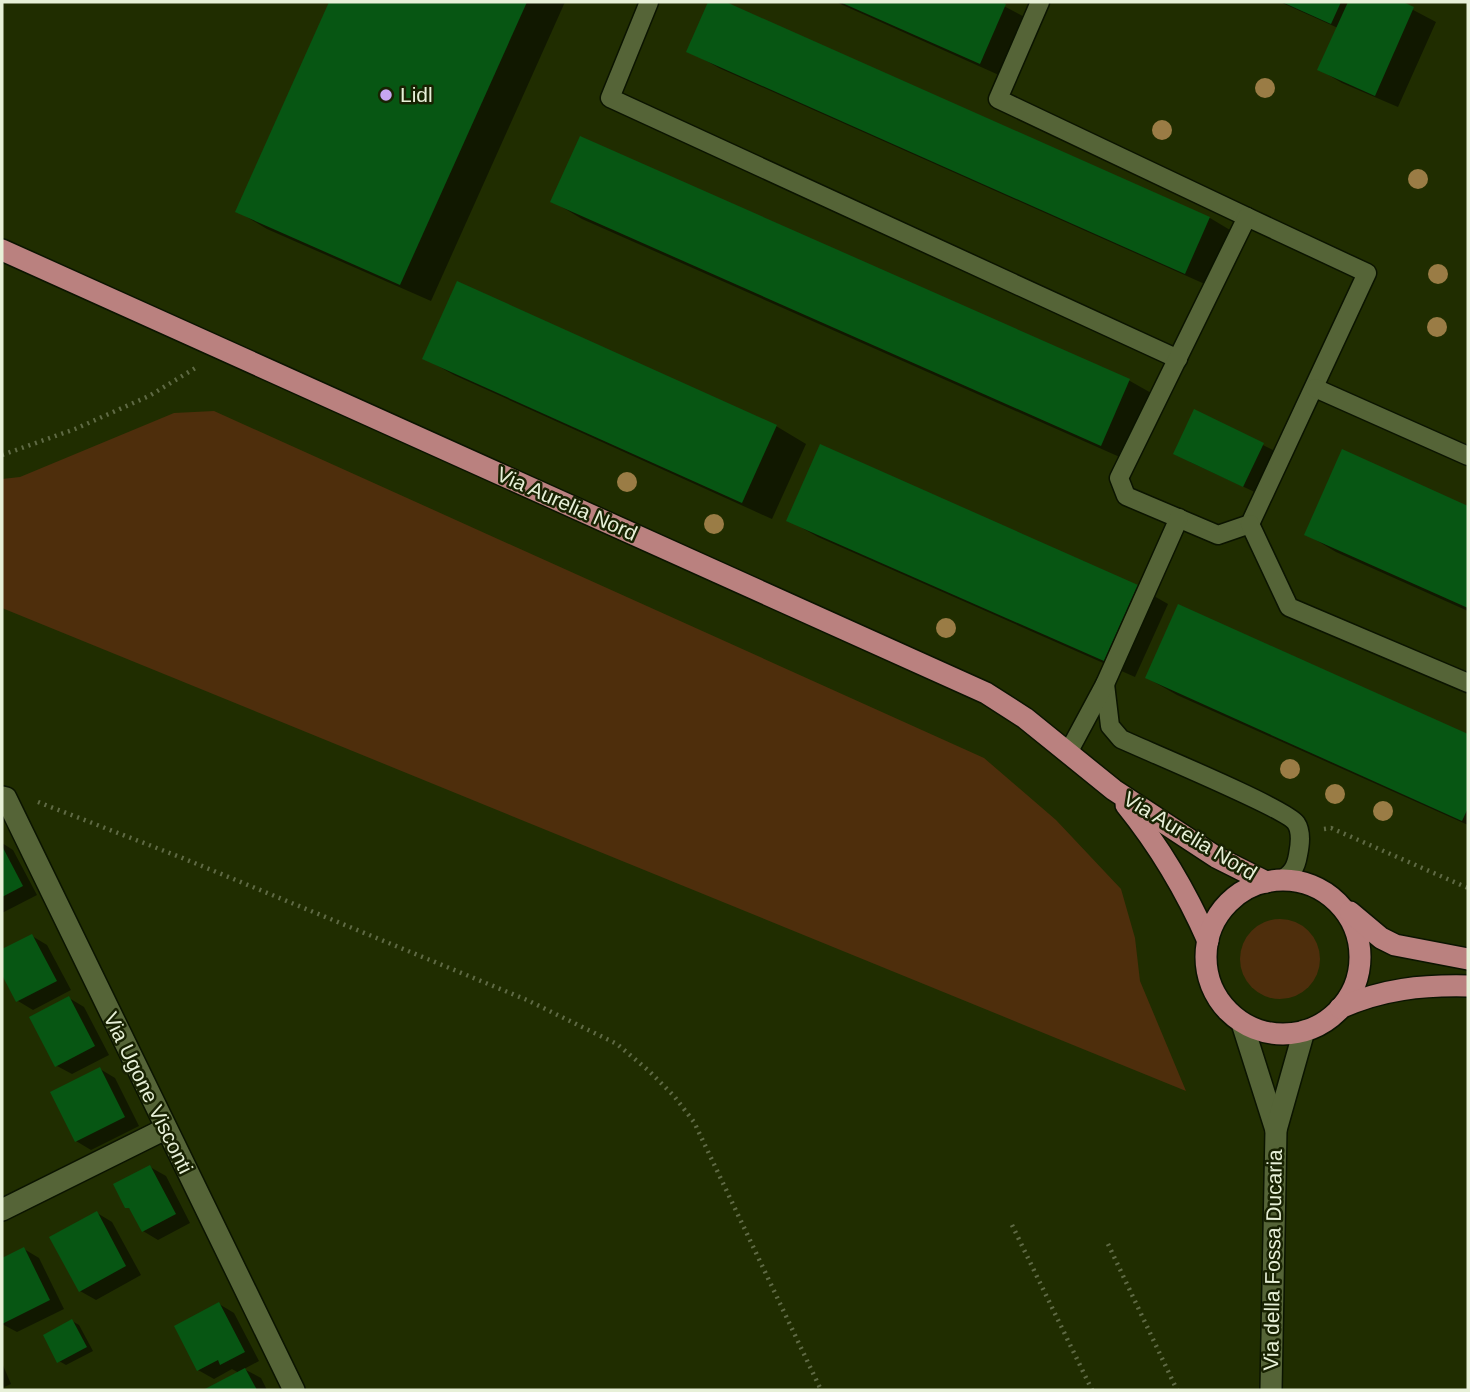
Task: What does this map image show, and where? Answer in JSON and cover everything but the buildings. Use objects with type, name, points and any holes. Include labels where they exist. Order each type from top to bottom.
[{"type":"main road","name":"Via Aurelia Nord","points":[[2,250],[986,693],[1069,751],[1114,790],[1216,857],[1273,881]]},
{"type":"main road","name":"Via Aurelia Nord","points":[[1114,790],[1155,840],[1194,908],[1208,940]]},
{"type":"main road","points":[[1468,959],[1395,945],[1381,938],[1320,889],[1310,885],[1273,881],[1252,886],[1228,903],[1219,914],[1208,940],[1206,956],[1212,987],[1219,1001],[1242,1023],[1263,1032],[1286,1034],[1304,1031],[1320,1024],[1340,1008],[1380,992],[1411,986],[1468,986]]},
{"type":"main road","points":[[1338,902],[1353,925],[1360,949],[1359,967],[1353,985],[1340,1008]]},
{"type":"street","name":"Via Ugone Visconti","points":[[4,797],[294,1390]]},
{"type":"street","name":"Via della Fossa Ducaria","points":[[1242,1023],[1276,1129]]},
{"type":"street","name":"Via della Fossa Ducaria","points":[[1271,1390],[1276,1129],[1304,1031]]},
{"type":"street","points":[[2,1210],[165,1129]]},
{"type":"lane","points":[[649,2],[610,98],[1178,359]]},
{"type":"lane","points":[[1040,2],[998,99],[1367,273],[1251,524],[1218,535],[1126,496],[1119,478],[1247,217]]},
{"type":"lane","points":[[1315,388],[1468,456]]},
{"type":"lane","points":[[1069,751],[1105,684],[1179,518]]},
{"type":"lane","points":[[1251,524],[1289,607],[1468,683]]},
{"type":"lane","points":[[1105,684],[1110,726],[1121,739],[1291,817],[1297,824],[1300,833],[1296,864],[1292,872],[1273,881]]},
{"type":"path","points":[[2,455],[75,429],[149,396],[225,350]]},
{"type":"path","points":[[4,797],[36,802],[180,857],[527,1000],[617,1044],[674,1096],[694,1122],[821,1390]]},
{"type":"path","points":[[1012,1225],[1092,1390]]},
{"type":"path","points":[[1108,1244],[1177,1390]]},
{"type":"shaded area","points":[[214,411],[984,758],[1056,820],[1121,889],[1135,938],[1140,981],[1186,1091],[2,608],[2,479],[20,477],[174,413]]},
{"type":"shaded area","points":[[1280,919],[1295,922],[1308,931],[1317,944],[1320,959],[1317,974],[1308,987],[1295,996],[1280,999],[1265,996],[1252,987],[1243,974],[1240,959],[1243,944],[1252,931],[1265,922]]},
{"type":"place","name":"Lidl","points":[[386,95]]}]
